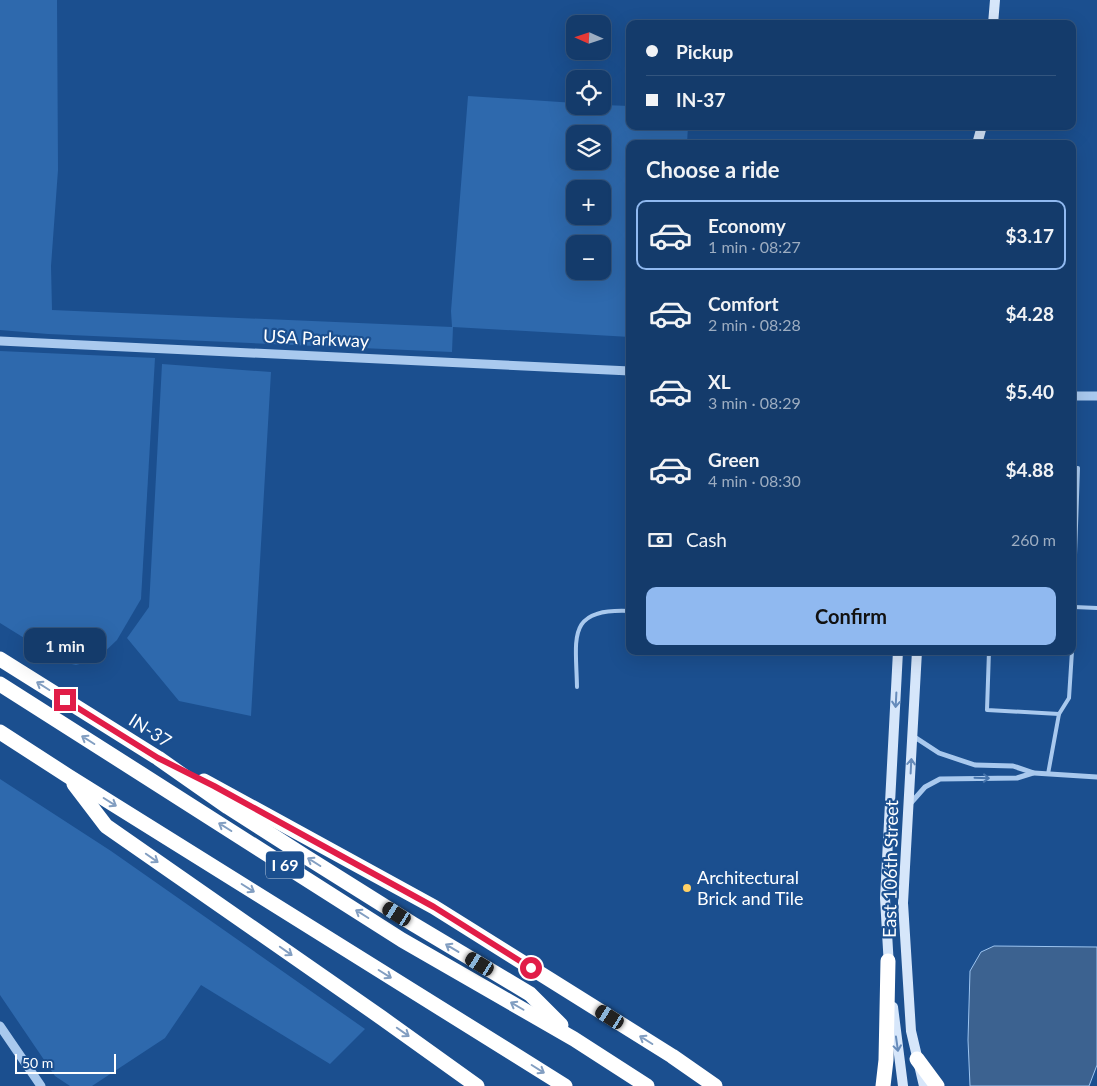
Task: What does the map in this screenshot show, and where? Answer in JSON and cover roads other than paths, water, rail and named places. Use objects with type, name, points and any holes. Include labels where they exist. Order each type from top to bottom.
[{"type":"highway","name":"IN-37","points":[[0,659],[158,758],[228,807],[413,924],[530,994],[574,1039]]},
{"type":"highway","name":"I 69","points":[[0,684],[402,940],[574,1039],[647,1086]]},
{"type":"highway","name":"I 69","points":[[0,732],[566,1086]]},
{"type":"highway","points":[[158,758],[214,786],[434,907],[672,1056],[725,1086]]},
{"type":"highway","points":[[68,776],[106,826],[477,1086]]},
{"type":"highway","points":[[883,1086],[886,1060],[888,961]]},
{"type":"highway","points":[[672,1056],[715,1086]]},
{"type":"highway","points":[[917,1058],[937,1086]]},
{"type":"main road","points":[[993,20],[995,0]]},
{"type":"main road","name":"East 106th Street","points":[[898,655],[885,898],[888,961],[903,1086]]},
{"type":"main road","name":"East 106th Street","points":[[916,655],[904,903],[911,1031],[924,1086]]},
{"type":"street","name":"USA Parkway","points":[[0,341],[626,371]]},
{"type":"street","points":[[1076,396],[1097,396]]},
{"type":"street","points":[[913,736],[939,753],[975,765],[1013,766],[1034,773],[1097,777]]},
{"type":"street","points":[[909,806],[925,787],[940,779],[1017,778],[1034,773]]},
{"type":"street","points":[[0,1026],[41,1086]]},
{"type":"lane","points":[[1076,468],[1078,468],[1076,538]]},
{"type":"lane","points":[[1076,607],[1097,608]]},
{"type":"lane","points":[[577,687],[576,645],[580,626],[586,618],[597,613],[615,610],[626,611]]},
{"type":"lane","points":[[989,655],[987,710],[1059,714]]},
{"type":"lane","points":[[1048,774],[1059,714],[1069,698],[1072,655]]},
{"type":"place","name":"Architectural Brick and Tile","points":[[687,888]]}]
